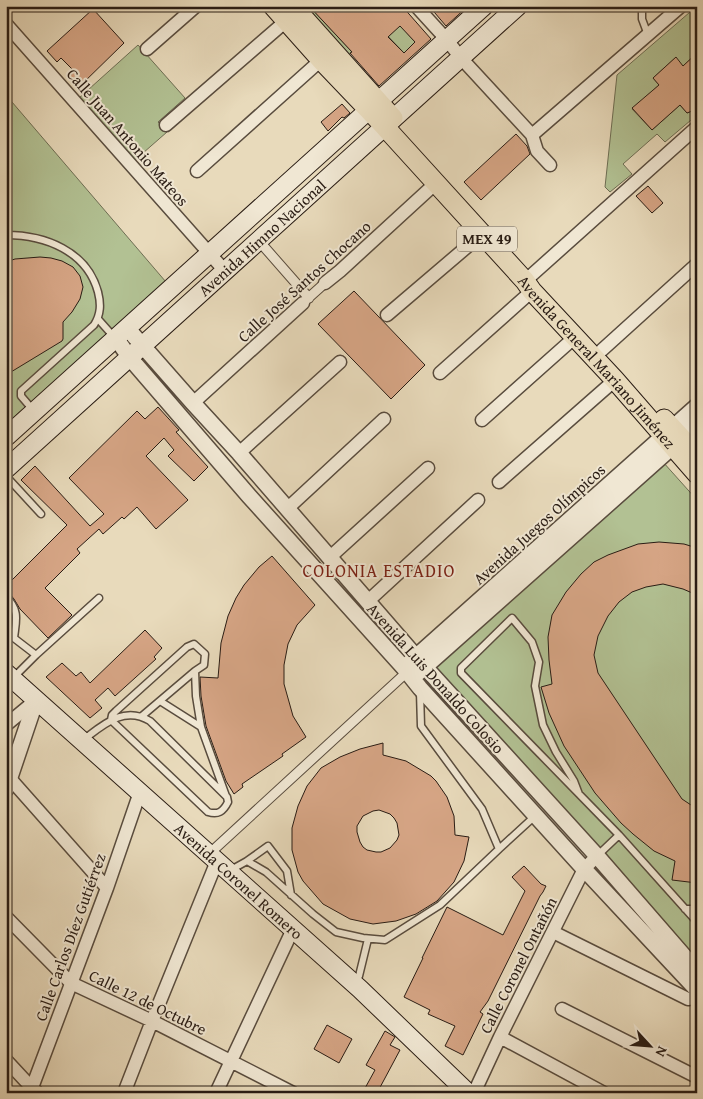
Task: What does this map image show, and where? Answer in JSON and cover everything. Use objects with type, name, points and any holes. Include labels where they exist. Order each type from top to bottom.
[{"type":"main road","name":"Avenida General Mariano Jiménez","points":[[273,6],[289,14],[390,123],[530,281],[574,338],[672,437],[697,455]]},
{"type":"main road","name":"Avenida Himno Nacional","points":[[6,437],[484,6]]},
{"type":"main road","name":"Avenida Himno Nacional","points":[[6,469],[518,6]]},
{"type":"main road","name":"Avenida General Mariano Jiménez","points":[[289,14],[321,60],[374,106]]},
{"type":"main road","name":"Avenida General Mariano Jiménez","points":[[390,123],[436,183],[482,234],[602,350],[672,437],[697,474]]},
{"type":"main road","name":"Avenida Coronel Romero","points":[[9,676],[354,984],[468,1093]]},
{"type":"street","points":[[147,49],[196,6]]},
{"type":"street","points":[[416,6],[532,135],[538,151],[550,164]]},
{"type":"street","points":[[532,135],[681,6]]},
{"type":"street","points":[[166,125],[289,14]]},
{"type":"street","name":"Calle Juan Antonio Mateos","points":[[6,24],[225,271]]},
{"type":"street","points":[[197,171],[321,60]]},
{"type":"street","points":[[440,373],[530,281],[697,127]]},
{"type":"street","name":"Calle José Santos Chocano","points":[[193,403],[436,183]]},
{"type":"street","points":[[387,315],[482,234]]},
{"type":"street","points":[[259,241],[306,300]]},
{"type":"street","points":[[602,350],[697,264]]},
{"type":"street","name":"Avenida Luis Donaldo Colosio","points":[[121,333],[249,496],[536,816],[697,992]]},
{"type":"street","points":[[482,420],[574,338]]},
{"type":"street","name":"Avenida Luis Donaldo Colosio","points":[[136,352],[193,403],[239,453],[420,662],[597,856],[697,971]]},
{"type":"street","points":[[239,453],[340,362]]},
{"type":"street","points":[[498,482],[615,380]]},
{"type":"street","name":"Avenida Juegos Olímpicos","points":[[411,676],[420,662],[672,437],[697,406]]},
{"type":"street","points":[[288,508],[384,418]]},
{"type":"street","name":"Avenida Juegos Olímpicos","points":[[672,437],[697,425]]},
{"type":"street","points":[[329,558],[428,468]]},
{"type":"street","points":[[249,496],[264,482]]},
{"type":"street","points":[[367,602],[478,500]]},
{"type":"street","points":[[124,1093],[218,862],[411,676]]},
{"type":"street","points":[[6,725],[36,700]]},
{"type":"street","points":[[36,700],[8,780],[107,888]]},
{"type":"street","points":[[503,779],[516,767]]},
{"type":"street","name":"Calle Carlos Díez Gutiérrez","points":[[33,1091],[70,983],[107,888],[140,792]]},
{"type":"street","name":"Calle Coronel Ontañón","points":[[474,1093],[584,869],[597,856]]},
{"type":"street","name":"Calle 12 de Octubre","points":[[6,917],[70,983],[152,1021],[293,1093]]},
{"type":"street","points":[[216,1093],[293,929]]},
{"type":"street","points":[[553,932],[688,1000],[694,998],[697,992]]},
{"type":"street","points":[[562,1009],[697,1077]]},
{"type":"street","points":[[500,1037],[604,1093]]},
{"type":"street","points":[[6,1060],[33,1091]]},
{"type":"lane","points":[[642,6],[642,19],[648,34]]},
{"type":"lane","points":[[6,235],[26,235],[46,240],[66,249],[89,271],[101,301],[100,314],[94,325],[21,391],[21,396],[35,412]]},
{"type":"lane","points":[[98,320],[121,333]]},
{"type":"lane","points":[[6,476],[40,514]]},
{"type":"lane","points":[[6,597],[12,602],[17,615],[14,638]]},
{"type":"lane","points":[[9,676],[36,655],[99,598]]},
{"type":"lane","points":[[579,794],[574,781],[556,752],[543,725],[535,686],[540,662],[532,642],[512,618],[461,668],[461,673],[579,794],[619,835],[697,922]]},
{"type":"lane","points":[[6,632],[36,655]]},
{"type":"lane","points":[[111,720],[116,710],[188,647],[194,644],[205,654],[204,665],[142,716]]},
{"type":"lane","points":[[111,720],[208,812],[215,814],[220,812],[226,808],[228,802],[201,727],[196,696],[195,671]]},
{"type":"lane","points":[[411,676],[421,726],[482,809],[499,850]]},
{"type":"lane","points":[[160,701],[201,727]]},
{"type":"lane","points":[[82,741],[118,717],[129,714],[142,716],[150,721],[226,797]]},
{"type":"lane","points":[[218,862],[247,861],[266,872],[336,932],[385,940],[440,905],[536,816]]},
{"type":"lane","points":[[597,856],[619,835]]},
{"type":"lane","points":[[247,861],[268,846],[287,870],[292,895]]},
{"type":"lane","points":[[685,909],[697,909]]},
{"type":"lane","points":[[354,984],[359,976],[368,938]]},
{"type":"green space","points":[[302,6],[309,6],[352,52],[347,56]]},
{"type":"green space","points":[[697,6],[697,53],[683,66],[675,58],[653,78],[659,85],[632,109],[652,130],[680,105],[687,113],[697,109],[697,115],[665,142],[657,134],[623,164],[632,174],[610,192],[605,187],[617,75]]},
{"type":"green space","points":[[404,21],[407,33],[415,42],[404,53],[389,37],[384,41],[380,27],[388,37]]},
{"type":"green space","points":[[138,45],[185,98],[158,122],[167,132],[135,160],[79,98]]},
{"type":"green space","points":[[6,95],[166,282],[6,424]]},
{"type":"green space","points":[[663,462],[697,500],[697,959],[431,664]]},
{"type":"building","points":[[309,6],[402,6],[431,39],[379,86],[350,53],[352,52]],"holes":[[[400,26],[415,42],[404,53],[388,37]]]},
{"type":"building","points":[[429,6],[468,6],[446,26]]},
{"type":"building","points":[[93,9],[124,43],[79,87],[69,77],[74,71],[61,58],[57,62],[47,51]]},
{"type":"building","points":[[697,53],[697,109],[687,113],[680,105],[652,130],[632,108],[659,85],[653,78],[676,57],[683,66]]},
{"type":"building","points":[[342,104],[350,113],[344,118],[342,117],[328,131],[321,122]]},
{"type":"building","points":[[516,134],[527,146],[530,154],[481,200],[464,182]]},
{"type":"building","points":[[648,186],[663,203],[652,213],[636,196]]},
{"type":"building","points":[[40,257],[62,261],[73,267],[80,276],[83,287],[80,299],[63,322],[62,341],[6,375],[6,262],[15,259]]},
{"type":"building","points":[[354,291],[425,365],[391,399],[318,324]]},
{"type":"building","points":[[158,407],[179,430],[176,432],[208,467],[194,481],[168,456],[174,450],[164,438],[146,456],[188,500],[156,529],[137,507],[103,534],[99,529],[77,549],[80,553],[45,588],[72,615],[48,638],[20,609],[9,593],[6,592],[6,586],[67,525],[21,480],[35,466],[90,526],[104,514],[69,478],[137,411],[145,419]]},
{"type":"building","points":[[659,542],[684,544],[697,548],[697,595],[663,584],[632,592],[619,602],[608,616],[598,636],[594,655],[598,673],[682,799],[697,809],[697,883],[672,880],[675,861],[654,851],[633,834],[595,793],[564,746],[549,713],[541,687],[552,684],[548,637],[552,615],[566,592],[594,562],[638,544]]},
{"type":"building","points":[[272,556],[315,605],[297,625],[288,644],[284,665],[284,684],[293,716],[306,737],[282,754],[283,756],[242,784],[243,787],[234,794],[226,781],[206,726],[200,677],[218,678],[221,643],[228,616],[244,585],[259,567]]},
{"type":"building","points":[[145,630],[162,648],[154,657],[156,659],[115,696],[108,688],[95,700],[102,708],[90,718],[46,677],[62,663],[76,676],[81,672],[90,683]]},
{"type":"building","points":[[383,743],[383,755],[406,761],[431,776],[447,797],[454,816],[455,835],[469,837],[464,861],[454,882],[437,901],[416,914],[396,921],[373,924],[350,919],[323,904],[303,881],[298,872],[292,850],[292,828],[298,806],[307,786],[321,768],[340,757]],"holes":[[[379,810],[390,814],[397,823],[399,835],[397,840],[390,848],[381,852],[367,850],[360,842],[357,832],[357,826],[363,816]]]},
{"type":"building","points":[[524,866],[541,884],[546,886],[488,1001],[480,1012],[483,1014],[463,1055],[445,1046],[455,1026],[428,1014],[430,1010],[404,997],[447,907],[503,935],[525,891],[512,877]]},
{"type":"building","points":[[327,1025],[352,1039],[339,1063],[314,1049]]},
{"type":"building","points":[[385,1031],[395,1037],[390,1045],[400,1050],[377,1093],[368,1093],[364,1090],[375,1070],[366,1065]]},
{"type":"district","name":"COLONIA ESTADIO","points":[[379,571]]}]
